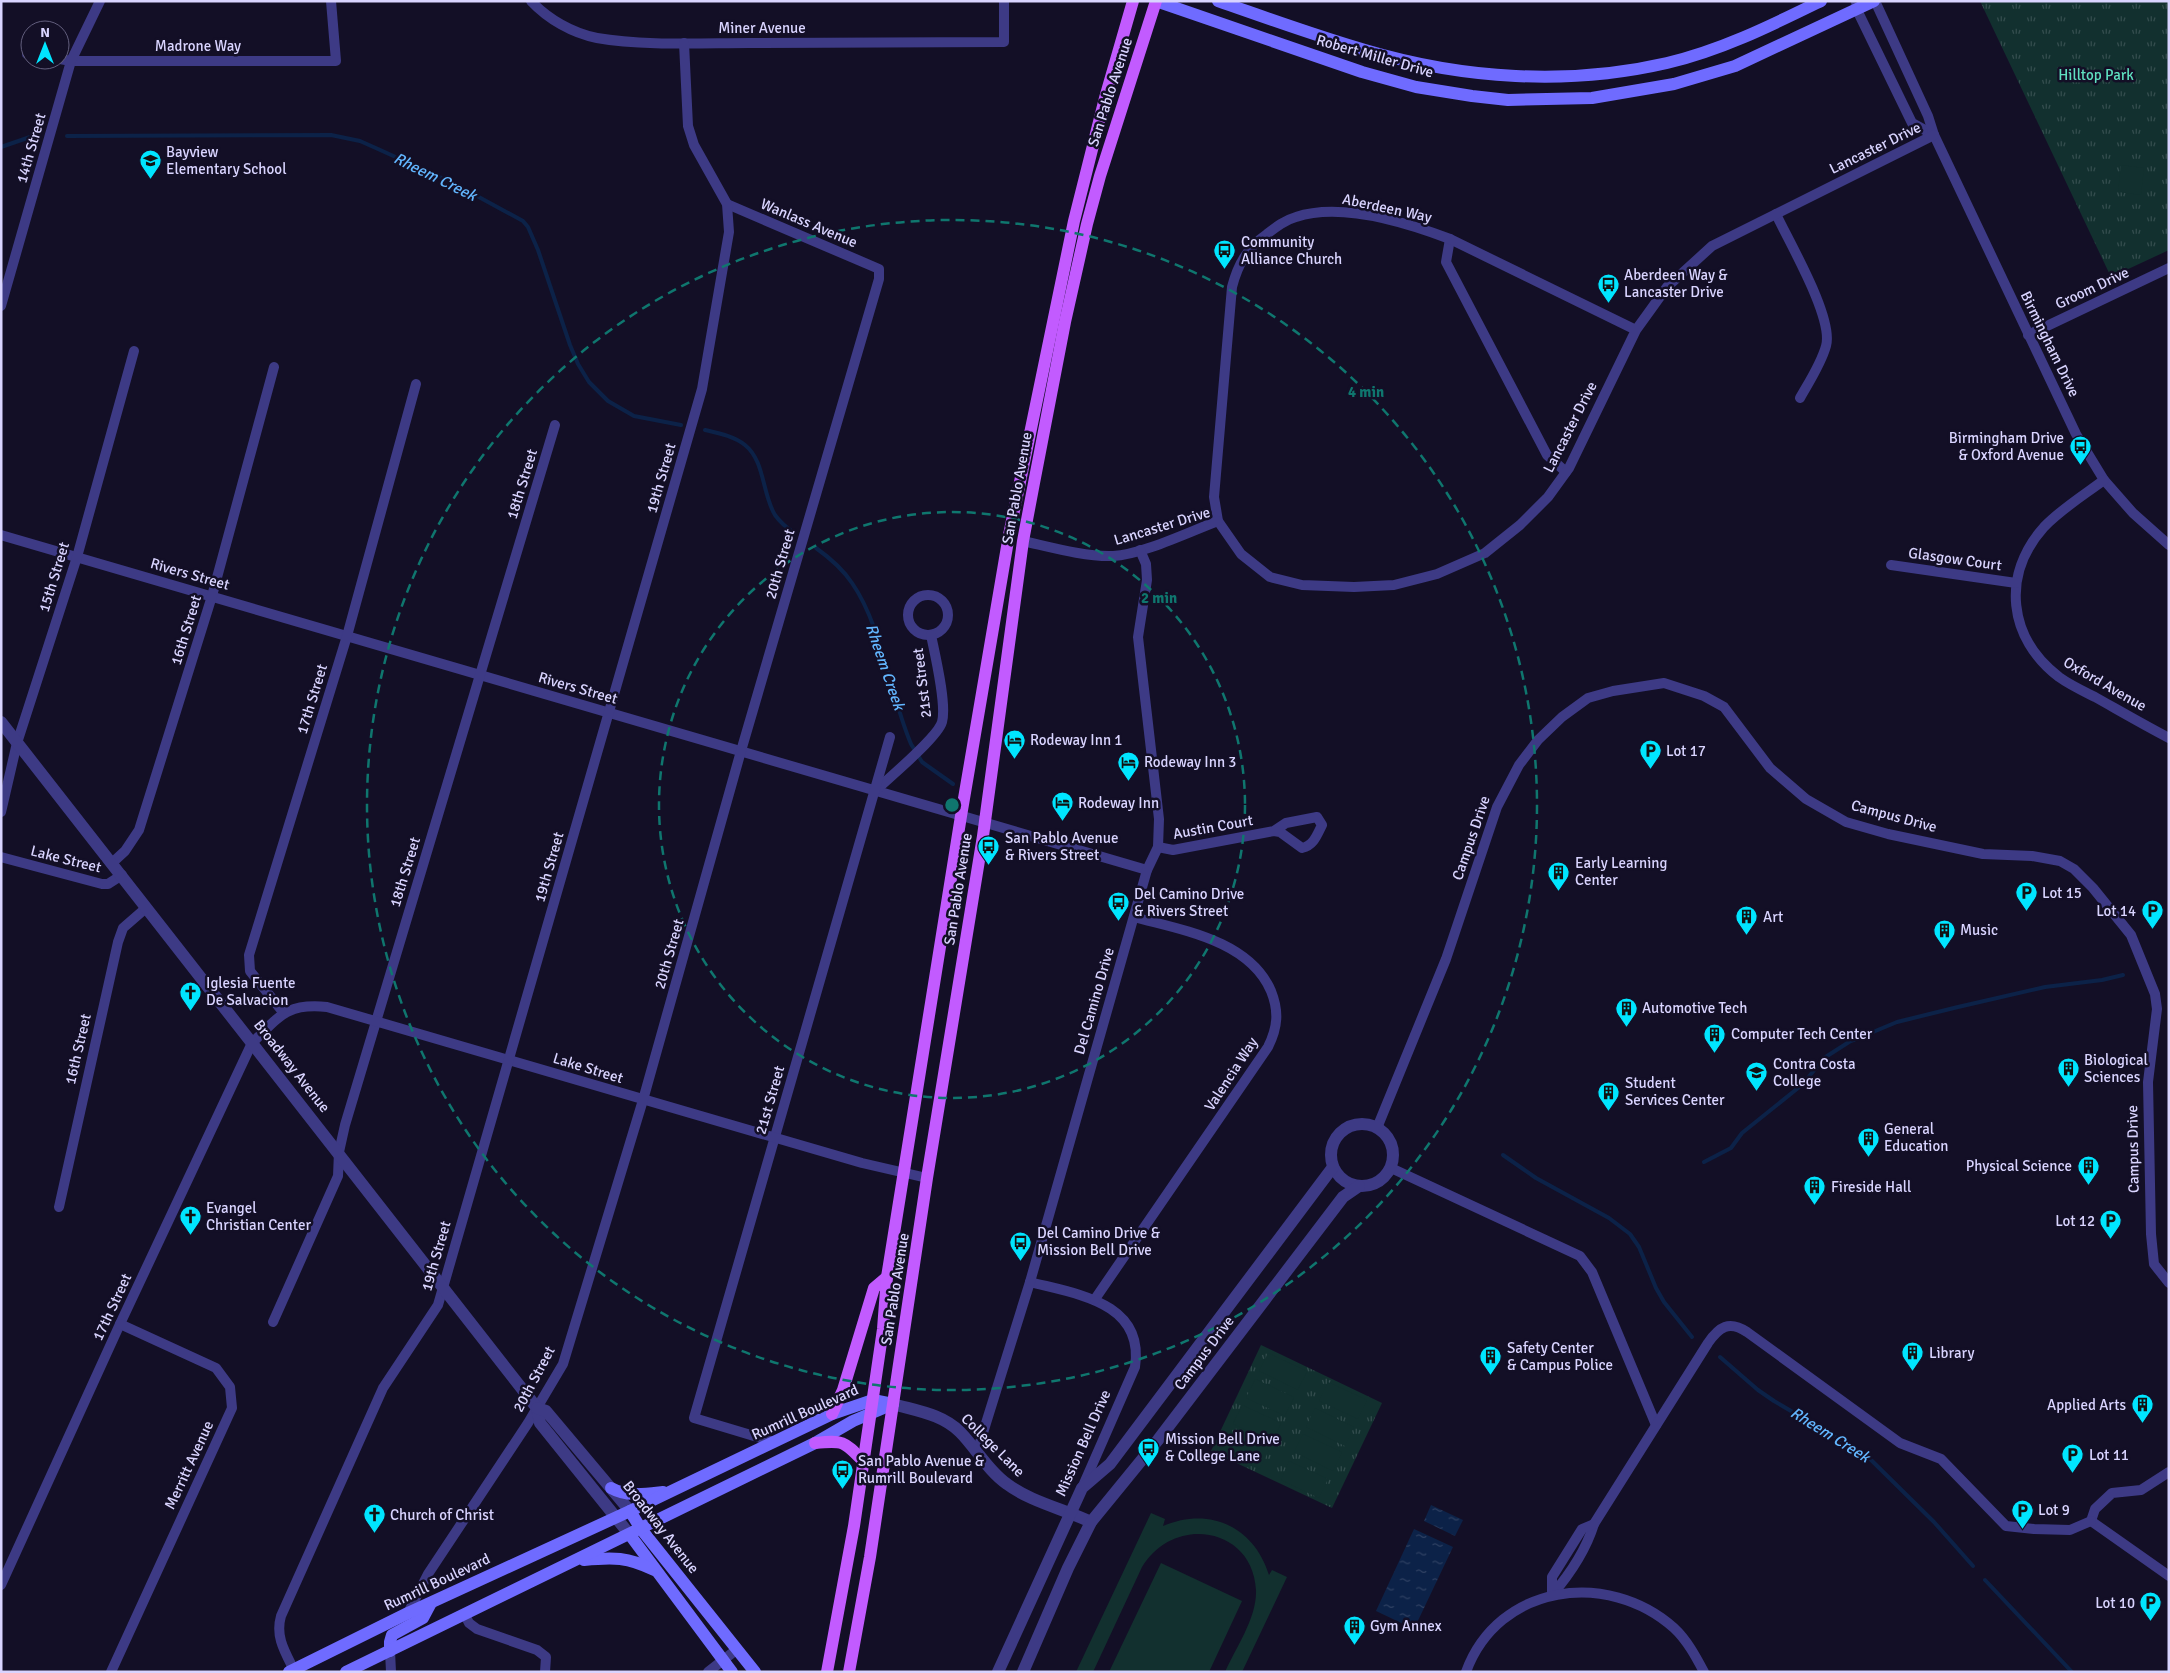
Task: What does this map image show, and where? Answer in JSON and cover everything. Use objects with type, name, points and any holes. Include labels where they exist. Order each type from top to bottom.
[{"type":"main road","name":"San Pablo Avenue","points":[[827,1672],[854,1526],[883,1329],[887,1277],[961,816],[1009,535],[1074,221],[1105,98],[1133,1]]},
{"type":"main road","name":"San Pablo Avenue","points":[[848,1672],[870,1557],[927,1178],[985,822],[1023,541],[1065,322],[1087,224],[1100,176],[1156,1]]},
{"type":"main road","name":"Robert Miller Drive","points":[[1156,1],[1362,72],[1416,87],[1508,100],[1592,98],[1674,84],[1735,66],[1857,5],[1874,1]]},
{"type":"main road","name":"Robert Miller Drive","points":[[1218,1],[1365,50],[1419,64],[1466,72],[1553,77],[1618,72],[1669,63],[1744,38],[1821,1]]},
{"type":"main road","points":[[832,1414],[842,1390],[874,1288],[887,1277]]},
{"type":"main road","name":"Rumrill Boulevard","points":[[292,1671],[408,1613],[673,1491],[832,1414],[873,1400],[894,1404]]},
{"type":"main road","name":"Rumrill Boulevard","points":[[346,1672],[636,1532],[815,1443],[854,1421],[894,1404]]},
{"type":"main road","points":[[815,1443],[838,1441],[847,1444],[864,1462]]},
{"type":"main road","points":[[611,1488],[628,1494],[673,1491]]},
{"type":"main road","name":"Broadway Avenue","points":[[630,1511],[636,1532],[659,1573],[732,1672]]},
{"type":"main road","name":"Broadway Avenue","points":[[636,1532],[754,1672]]},
{"type":"main road","points":[[576,1561],[613,1557],[640,1563],[659,1573]]},
{"type":"main road","points":[[390,1651],[392,1636],[423,1618],[430,1603]]},
{"type":"street","name":"14th Street","points":[[1,306],[71,61],[100,1]]},
{"type":"street","name":"Madrone Way","points":[[71,61],[336,61],[331,1]]},
{"type":"street","name":"Miner Avenue","points":[[531,1],[547,16],[570,29],[595,38],[620,41],[684,43],[1004,42],[1004,1]]},
{"type":"street","name":"Birmingham Drive","points":[[1874,1],[1928,116],[1934,135],[2076,434],[2104,480],[2133,514],[2169,545]]},
{"type":"street","points":[[1857,5],[1912,122],[1934,135]]},
{"type":"street","name":"19th Street","points":[[292,1671],[280,1640],[278,1627],[281,1616],[383,1388],[438,1305],[442,1285],[610,713],[702,389],[728,232],[727,204],[694,145],[688,126],[684,43]]},
{"type":"street","name":"Lancaster Drive","points":[[1023,541],[1058,549],[1114,556],[1140,550],[1218,521],[1240,554],[1270,577],[1302,585],[1354,587],[1394,585],[1438,574],[1485,553],[1520,525],[1548,497],[1566,472],[1636,330],[1667,287],[1712,246],[1934,135]]},
{"type":"street","name":"Wanlass Avenue","points":[[727,204],[879,269]]},
{"type":"street","name":"Aberdeen Way","points":[[1218,521],[1214,497],[1230,301],[1235,274],[1245,255],[1256,242],[1284,222],[1297,216],[1327,212],[1364,216],[1398,223],[1450,239],[1636,330]]},
{"type":"street","points":[[1776,214],[1822,311],[1827,334],[1826,346],[1800,398]]},
{"type":"street","points":[[1450,239],[1446,262],[1547,455],[1566,472]]},
{"type":"street","name":"Groom Drive","points":[[2028,335],[2169,268]]},
{"type":"street","name":"20th Street","points":[[408,1613],[428,1574],[537,1408],[563,1364],[643,1100],[741,751],[876,288],[879,269]]},
{"type":"street","name":"15th Street","points":[[1,812],[17,742],[77,557],[134,351]]},
{"type":"street","name":"16th Street","points":[[112,863],[125,851],[139,830],[212,596],[274,367]]},
{"type":"street","name":"17th Street","points":[[283,1012],[250,971],[249,955],[347,636],[416,384]]},
{"type":"street","name":"18th Street","points":[[273,1322],[338,1176],[338,1152],[376,1020],[555,424]]},
{"type":"street","name":"Oxford Avenue","points":[[2104,480],[2054,517],[2026,552],[2016,583],[2016,605],[2020,624],[2025,639],[2040,661],[2060,678],[2169,738]]},
{"type":"street","name":"Rivers Street","points":[[1,535],[1147,870]]},
{"type":"street","name":"Del Camino Drive","points":[[977,1452],[1030,1282],[1147,870],[1158,847],[1159,819],[1138,636],[1147,580],[1146,564],[1140,550]]},
{"type":"street","name":"Glasgow Court","points":[[1891,565],[2016,583]]},
{"type":"street","name":"21st Street","points":[[876,790],[933,737],[942,722],[942,703],[931,635]]},
{"type":"street","name":"Campus Drive","points":[[1376,1128],[1446,959],[1497,806],[1519,765],[1538,740],[1562,716],[1588,698],[1613,691],[1664,683],[1704,696],[1724,707],[1770,768],[1806,799],[1846,822],[1888,834],[1983,854],[2032,856],[2060,861],[2074,869],[2093,888],[2131,936],[2155,994],[2156,1009],[2148,1082],[2151,1234],[2154,1264],[2169,1284]]},
{"type":"street","name":"Broadway Avenue","points":[[1,722],[537,1408],[540,1423],[616,1517],[636,1532]]},
{"type":"street","name":"21st Street","points":[[774,1442],[694,1418],[890,737]]},
{"type":"street","name":"Austin Court","points":[[1158,847],[1172,850],[1274,832]]},
{"type":"street","name":"Lake Street","points":[[1,857],[83,880],[108,884],[122,875]]},
{"type":"street","name":"16th Street","points":[[59,1207],[118,942],[123,928],[146,908]]},
{"type":"street","name":"Valencia Way","points":[[1095,1299],[1268,1046],[1277,1024],[1276,1002],[1258,971],[1244,958],[1200,935],[1134,917]]},
{"type":"street","name":"Lake Street","points":[[252,1043],[283,1012],[305,1005],[327,1007],[775,1138],[904,1174],[927,1178]]},
{"type":"street","name":"17th Street","points":[[1,1585],[120,1324],[252,1043]]},
{"type":"street","points":[[1358,1124],[1376,1128],[1389,1140],[1392,1148],[1391,1168],[1378,1182],[1369,1186],[1359,1186],[1341,1178],[1333,1167],[1332,1149],[1341,1132],[1358,1124]]},
{"type":"street","name":"Campus Drive","points":[[1082,1488],[1110,1464],[1333,1167]]},
{"type":"street","points":[[1391,1168],[1580,1256],[1592,1272],[1656,1425]]},
{"type":"street","name":"Campus Drive","points":[[1091,1522],[1158,1440],[1343,1197],[1359,1186]]},
{"type":"street","name":"Mission Bell Drive","points":[[998,1672],[1069,1512],[1082,1488],[1135,1367],[1136,1357],[1133,1336],[1124,1320],[1111,1308],[1095,1299],[1030,1282]]},
{"type":"street","name":"Merritt Avenue","points":[[111,1672],[232,1408],[230,1387],[216,1368],[120,1324]]},
{"type":"street","points":[[1552,1595],[1566,1578],[1590,1537],[1594,1524],[1714,1334],[1730,1325],[1737,1326],[1900,1442],[1941,1459],[2006,1526],[2034,1530],[2070,1530],[2091,1521],[2095,1509],[2112,1494],[2141,1490],[2169,1472]]},
{"type":"street","name":"College Lane","points":[[894,1404],[929,1414],[947,1422],[960,1432],[1004,1482],[1017,1492],[1069,1512]]},
{"type":"street","name":"Broadway Avenue","points":[[537,1408],[546,1411],[630,1511]]},
{"type":"street","points":[[1023,1672],[1064,1577],[1091,1522],[1069,1512]]},
{"type":"street","points":[[2091,1521],[2169,1576]]},
{"type":"street","points":[[1466,1672],[1483,1640],[1504,1618],[1528,1604],[1552,1595],[1582,1592],[1611,1595],[1642,1607],[1675,1629],[1689,1647],[1704,1672]]},
{"type":"street","points":[[465,1615],[469,1623],[477,1629],[537,1650],[546,1656],[545,1672]]},
{"type":"street","points":[[708,1672],[736,1650]]},
{"type":"street","points":[[390,1651],[391,1672]]},
{"type":"green space","name":"Hilltop Park","points":[[1980,1],[2169,1],[2169,250],[2111,277]]},
{"type":"green space","points":[[2121,165],[2144,168],[2141,195],[2118,192]]},
{"type":"green space","points":[[1261,1345],[1382,1403],[1332,1508],[1211,1451]]},
{"type":"green space","points":[[1268,1353],[1307,1371],[1298,1390],[1259,1371]]},
{"type":"green space","points":[[1255,1379],[1294,1397],[1285,1416],[1246,1398]]},
{"type":"green space","points":[[1328,1382],[1367,1400],[1358,1419],[1319,1401]]},
{"type":"green space","points":[[1242,1405],[1281,1423],[1272,1442],[1233,1424]]},
{"type":"green space","points":[[1315,1408],[1354,1427],[1345,1446],[1306,1427]]},
{"type":"green space","points":[[1230,1432],[1269,1450],[1260,1469],[1221,1450]]},
{"type":"green space","points":[[1303,1434],[1342,1452],[1333,1471],[1294,1452]]},
{"type":"green space","points":[[1289,1461],[1328,1479],[1319,1498],[1281,1480]]},
{"type":"green space","points":[[1151,1513],[1165,1519],[1163,1526],[1180,1520],[1197,1518],[1213,1520],[1228,1525],[1253,1544],[1262,1558],[1269,1575],[1272,1570],[1287,1577],[1242,1672],[1225,1672],[1250,1622],[1253,1611],[1256,1590],[1252,1569],[1241,1552],[1227,1541],[1210,1535],[1191,1534],[1173,1539],[1156,1550],[1142,1567],[1093,1672],[1076,1672]]},
{"type":"green space","points":[[1161,1563],[1242,1601],[1209,1672],[1109,1672]]},
{"type":"water","points":[[1431,1505],[1463,1520],[1455,1536],[1424,1521]]},
{"type":"water","points":[[1414,1529],[1453,1547],[1414,1629],[1376,1611]]},
{"type":"waterway","name":"Rheem Creek","points":[[1,147],[36,135]]},
{"type":"waterway","name":"Rheem Creek","points":[[67,136],[331,135],[360,141],[455,184],[523,221],[528,227],[538,250],[570,345],[578,364],[589,382],[608,401],[634,416],[681,425]]},
{"type":"waterway","name":"Rheem Creek","points":[[705,430],[726,435],[745,445],[760,469],[775,515],[794,533]]},
{"type":"waterway","name":"Rheem Creek","points":[[816,548],[844,573],[862,600],[871,619],[911,744],[922,762],[953,784]]},
{"type":"waterway","points":[[1704,1162],[1731,1148],[1742,1133],[1803,1084],[1824,1058],[1849,1042],[1897,1022],[1958,1007],[2045,987],[2102,980],[2123,975]]},
{"type":"waterway","name":"Rheem Creek","points":[[1503,1155],[1536,1178],[1609,1218],[1630,1234],[1639,1247],[1664,1302],[1692,1337]]},
{"type":"waterway","name":"Rheem Creek","points":[[1720,1357],[1758,1390],[1774,1401],[1866,1455],[1934,1522],[1973,1566]]},
{"type":"waterway","name":"Rheem Creek","points":[[1985,1580],[2072,1672]]},
{"type":"place","name":"Bayview Elementary School","points":[[150,180]]},
{"type":"place","name":"Community Alliance Church","points":[[1225,270]]},
{"type":"place","name":"Aberdeen Way & Lancaster Drive","points":[[1608,303]]},
{"type":"place","name":"Birmingham Drive & Oxford Avenue","points":[[2080,466]]},
{"type":"place","name":"Rodeway Inn 1","points":[[1014,759]]},
{"type":"place","name":"Lot 17","points":[[1650,770]]},
{"type":"place","name":"Rodeway Inn 3","points":[[1128,781]]},
{"type":"place","name":"Rodeway Inn","points":[[1062,822]]},
{"type":"place","name":"San Pablo Avenue & Rivers Street","points":[[989,866]]},
{"type":"place","name":"Early Learning Center","points":[[1559,891]]},
{"type":"place","name":"Lot 15","points":[[2026,912]]},
{"type":"place","name":"Del Camino Drive & Rivers Street","points":[[1118,922]]},
{"type":"place","name":"Lot 14","points":[[2152,930]]},
{"type":"place","name":"Art","points":[[1747,936]]},
{"type":"place","name":"Music","points":[[1944,949]]},
{"type":"place","name":"Iglesia Fuente De Salvacion","points":[[190,1011]]},
{"type":"place","name":"Automotive Tech","points":[[1626,1027]]},
{"type":"place","name":"Computer Tech Center","points":[[1715,1053]]},
{"type":"place","name":"Biological Sciences","points":[[2068,1088]]},
{"type":"place","name":"Contra Costa College","points":[[1757,1092]]},
{"type":"place","name":"Student Services Center","points":[[1609,1111]]},
{"type":"place","name":"General Education","points":[[1868,1157]]},
{"type":"place","name":"Physical Science","points":[[2088,1185]]},
{"type":"place","name":"Fireside Hall","points":[[1815,1206]]},
{"type":"place","name":"Evangel Christian Center","points":[[190,1236]]},
{"type":"place","name":"Lot 12","points":[[2111,1240]]},
{"type":"place","name":"Del Camino Drive & Mission Bell Drive","points":[[1021,1261]]},
{"type":"place","name":"Library","points":[[1913,1372]]},
{"type":"place","name":"Safety Center & Campus Police","points":[[1491,1376]]},
{"type":"place","name":"Applied Arts","points":[[2142,1424]]},
{"type":"place","name":"Mission Bell Drive & College Lane","points":[[1149,1467]]},
{"type":"place","name":"Lot 11","points":[[2073,1474]]},
{"type":"place","name":"San Pablo Avenue & Rumrill Boulevard","points":[[842,1489]]},
{"type":"place","name":"Lot 9","points":[[2022,1529]]},
{"type":"place","name":"Church of Christ","points":[[374,1534]]},
{"type":"place","name":"Lot 10","points":[[2151,1622]]},
{"type":"place","name":"Gym Annex","points":[[1354,1645]]}]
